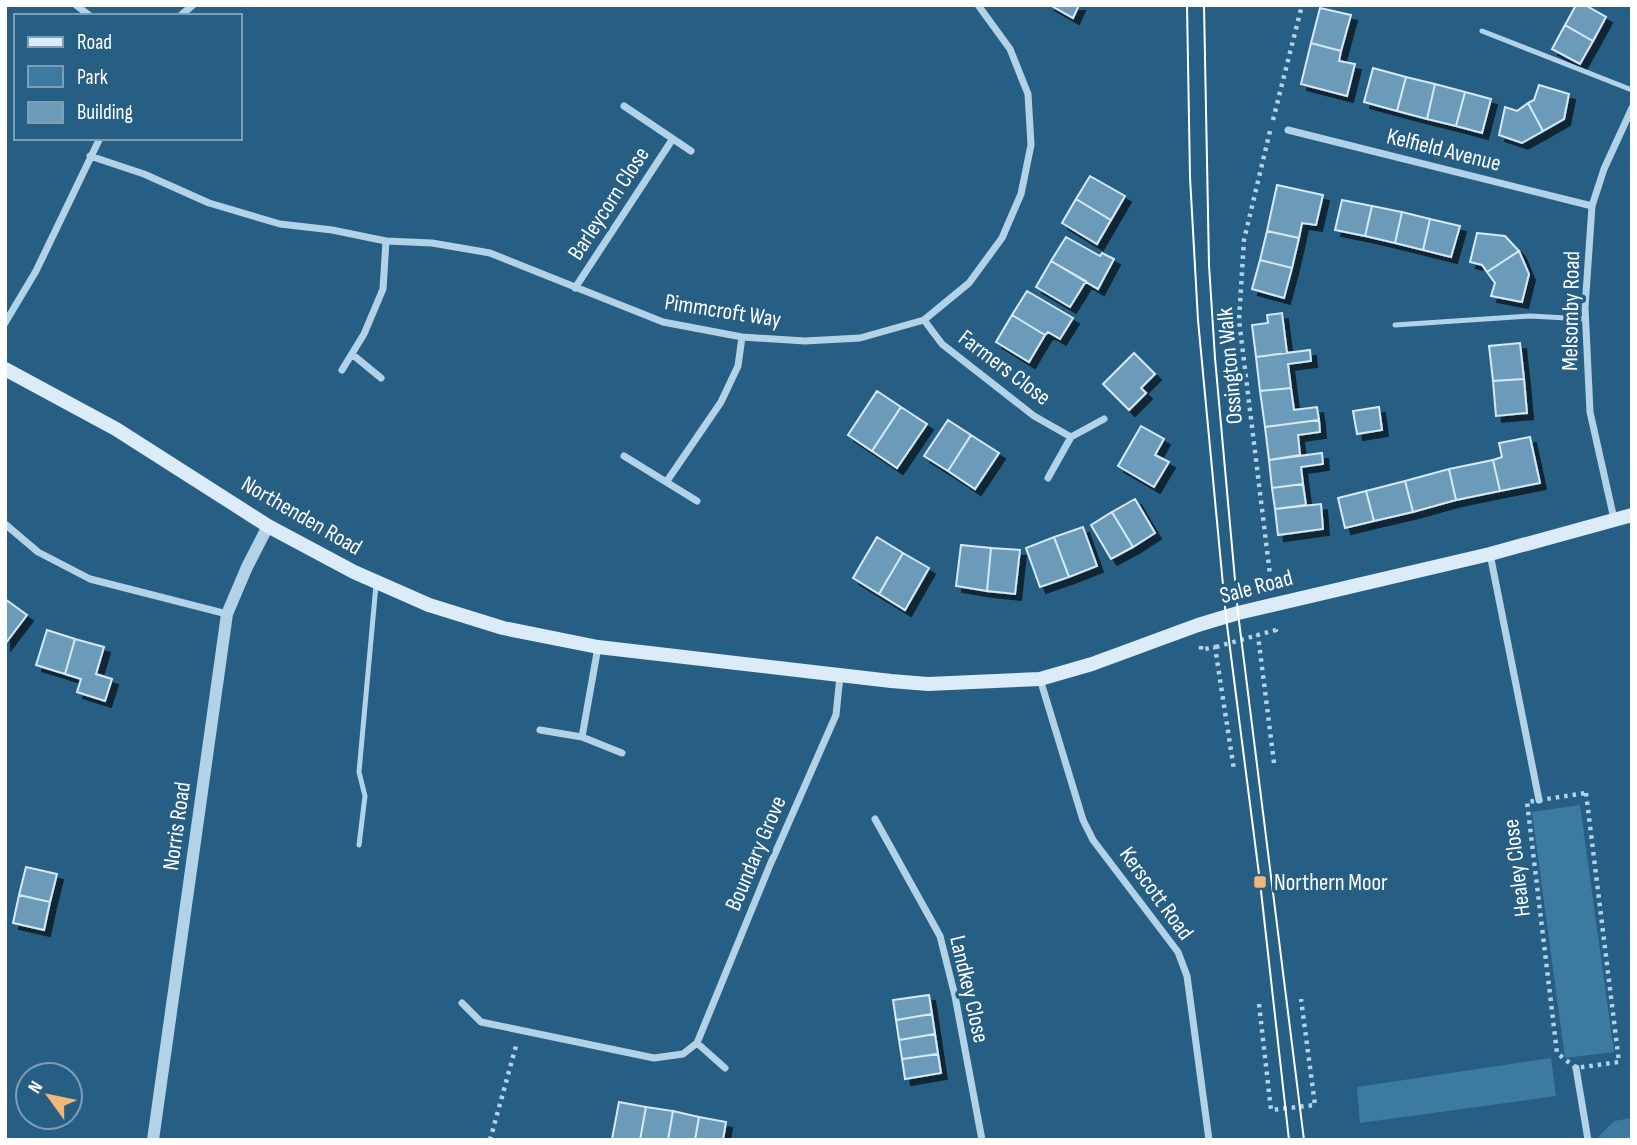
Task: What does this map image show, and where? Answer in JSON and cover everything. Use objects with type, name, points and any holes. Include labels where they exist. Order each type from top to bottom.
[{"type":"main road","name":"Northenden Road","points":[[5,369],[116,429],[268,526],[376,582],[429,605],[503,628],[598,647],[891,681]]},
{"type":"main road","name":"Sale Road","points":[[891,681],[928,684],[1040,679],[1092,664],[1198,625],[1273,603],[1490,554],[1632,515]]},
{"type":"street","name":"Pimmcroft Way","points":[[90,156],[144,174],[209,203],[280,224],[332,230],[386,242],[432,243],[490,253],[663,322],[742,337],[806,341],[860,338],[924,320],[969,284],[1002,238],[1021,194],[1031,145],[1028,94],[1010,50],[978,5]]},
{"type":"street","name":"Barleycorn Close","points":[[624,106],[691,151]]},
{"type":"street","name":"Melsomby Road","points":[[1614,520],[1590,412],[1585,319],[1592,206],[1604,169],[1632,108]]},
{"type":"street","name":"Kelfield Avenue","points":[[1287,130],[1592,206]]},
{"type":"street","points":[[5,323],[36,271],[99,140]]},
{"type":"street","name":"Barleycorn Close","points":[[575,288],[672,140]]},
{"type":"street","points":[[342,370],[353,355],[383,289],[386,242]]},
{"type":"street","name":"Farmers Close","points":[[924,320],[942,344],[1034,416],[1071,437]]},
{"type":"street","points":[[667,481],[721,402],[738,366],[742,337]]},
{"type":"street","points":[[353,355],[381,378]]},
{"type":"street","points":[[1048,478],[1071,437],[1104,419]]},
{"type":"street","points":[[624,456],[697,501]]},
{"type":"street","points":[[5,524],[38,552],[90,579],[227,614]]},
{"type":"street","name":"Norris Road","points":[[153,1140],[227,614],[247,566],[268,526]]},
{"type":"street","name":"Healey Close","points":[[1490,554],[1539,800]]},
{"type":"street","points":[[582,737],[598,647]]},
{"type":"street","name":"Boundary Grove","points":[[697,1043],[770,864],[836,715],[840,676]]},
{"type":"street","name":"Kerscott Road","points":[[1040,679],[1083,820],[1093,840],[1178,952],[1188,976],[1209,1140]]},
{"type":"street","points":[[540,730],[582,737],[622,753]]},
{"type":"street","name":"Landkey Close","points":[[874,819],[940,936],[955,996],[982,1140]]},
{"type":"street","points":[[462,1003],[481,1022],[654,1058],[683,1054],[697,1043],[725,1068]]},
{"type":"street","points":[[1576,1068],[1588,1140]]},
{"type":"lane","points":[[1482,31],[1632,90]]},
{"type":"lane","points":[[1395,325],[1530,316],[1585,319]]},
{"type":"lane","points":[[359,845],[365,796],[359,772],[376,582]]},
{"type":"path","name":"Ossington Walk","points":[[1258,635],[1276,630],[1239,320],[1244,240],[1303,5]]},
{"type":"path","points":[[1259,584],[1270,581]]},
{"type":"path","points":[[1198,625],[1201,650],[1258,635],[1274,763]]},
{"type":"path","points":[[1215,648],[1234,770]]},
{"type":"path","points":[[1539,800],[1586,793],[1619,1062],[1576,1068]]},
{"type":"path","name":"Healey Close","points":[[1539,800],[1527,802],[1557,1053],[1576,1068]]},
{"type":"path","points":[[1259,1004],[1271,1110],[1315,1105],[1301,999]]},
{"type":"path","points":[[490,1140],[519,1030]]},
{"type":"green space","points":[[1580,805],[1614,1052],[1565,1058],[1532,812]]},
{"type":"green space","points":[[1551,1058],[1556,1096],[1360,1123],[1357,1087]]},
{"type":"green space","points":[[1632,1118],[1632,1140],[1600,1140],[1599,1136],[1614,1121]]},
{"type":"building","points":[[1050,5],[1079,5],[1073,18]]},
{"type":"building","points":[[1576,5],[1585,5],[1606,17],[1593,41],[1565,25]]},
{"type":"building","points":[[1320,8],[1351,15],[1341,51],[1311,43]]},
{"type":"building","points":[[1565,25],[1593,41],[1580,64],[1552,49]]},
{"type":"building","points":[[1311,43],[1341,51],[1339,61],[1355,64],[1347,96],[1301,84]]},
{"type":"building","points":[[1373,68],[1406,77],[1397,111],[1364,102]]},
{"type":"building","points":[[1406,77],[1435,84],[1427,119],[1397,111]]},
{"type":"building","points":[[1435,84],[1465,92],[1456,126],[1427,119]]},
{"type":"building","points":[[1539,85],[1569,94],[1564,119],[1543,131],[1528,103],[1534,100]]},
{"type":"building","points":[[1465,92],[1491,99],[1482,133],[1456,126]]},
{"type":"building","points":[[1528,103],[1543,131],[1522,143],[1499,135],[1505,107],[1517,111]]},
{"type":"building","points":[[1090,176],[1125,196],[1111,220],[1076,199]]},
{"type":"building","points":[[1277,185],[1323,195],[1316,225],[1302,223],[1299,238],[1267,231]]},
{"type":"building","points":[[1076,199],[1111,220],[1097,244],[1062,223]]},
{"type":"building","points":[[1342,200],[1372,206],[1365,236],[1335,230]]},
{"type":"building","points":[[1372,206],[1402,212],[1395,243],[1365,236]]},
{"type":"building","points":[[1402,212],[1430,219],[1423,250],[1395,243]]},
{"type":"building","points":[[1430,219],[1460,226],[1451,257],[1423,250]]},
{"type":"building","points":[[1267,231],[1299,238],[1292,268],[1260,260]]},
{"type":"building","points":[[1477,233],[1505,236],[1519,251],[1487,272],[1482,265],[1470,262]]},
{"type":"building","points":[[1066,237],[1100,256],[1102,253],[1114,259],[1098,289],[1051,261]]},
{"type":"building","points":[[1519,251],[1529,274],[1522,302],[1491,296],[1495,283],[1487,272]]},
{"type":"building","points":[[1260,260],[1292,268],[1284,298],[1252,289]]},
{"type":"building","points":[[1051,261],[1086,281],[1070,307],[1036,287]]},
{"type":"building","points":[[1027,291],[1073,318],[1060,339],[1048,332],[1045,335],[1012,315]]},
{"type":"building","points":[[1282,313],[1287,353],[1256,357],[1252,325],[1268,323],[1267,315]]},
{"type":"building","points":[[1012,315],[1045,335],[1029,362],[996,342]]},
{"type":"building","points":[[1520,343],[1524,379],[1493,381],[1489,346]]},
{"type":"building","points":[[1310,350],[1311,361],[1288,364],[1291,388],[1260,391],[1256,357]]},
{"type":"building","points":[[1134,353],[1155,374],[1141,388],[1146,393],[1129,410],[1103,384]]},
{"type":"building","points":[[1524,379],[1527,413],[1496,416],[1493,381]]},
{"type":"building","points":[[1291,388],[1294,410],[1317,407],[1319,420],[1265,427],[1260,391]]},
{"type":"building","points":[[877,391],[901,407],[872,451],[848,435]]},
{"type":"building","points":[[901,407],[927,424],[897,468],[872,451]]},
{"type":"building","points":[[1379,407],[1382,430],[1357,434],[1353,411]]},
{"type":"building","points":[[948,420],[971,435],[948,471],[924,456]]},
{"type":"building","points":[[1319,420],[1320,432],[1298,435],[1300,455],[1269,460],[1265,427]]},
{"type":"building","points":[[1141,426],[1164,439],[1155,455],[1169,462],[1154,487],[1118,466]]},
{"type":"building","points":[[971,435],[999,453],[975,489],[948,471]]},
{"type":"building","points":[[1530,437],[1540,483],[1500,491],[1493,460],[1502,457],[1499,443]]},
{"type":"building","points":[[1322,453],[1323,464],[1301,467],[1303,484],[1272,488],[1269,460]]},
{"type":"building","points":[[1493,460],[1500,491],[1456,500],[1449,469]]},
{"type":"building","points":[[1449,469],[1456,500],[1413,512],[1405,481]]},
{"type":"building","points":[[1405,481],[1413,512],[1374,521],[1366,491]]},
{"type":"building","points":[[1303,484],[1306,505],[1275,509],[1272,488]]},
{"type":"building","points":[[1366,491],[1374,521],[1345,528],[1338,498]]},
{"type":"building","points":[[1135,499],[1155,533],[1133,547],[1112,512]]},
{"type":"building","points":[[1321,504],[1323,529],[1278,535],[1275,509]]},
{"type":"building","points":[[1112,512],[1133,547],[1111,559],[1091,525]]},
{"type":"building","points":[[1083,527],[1097,566],[1069,577],[1054,537]]},
{"type":"building","points":[[877,537],[903,553],[879,594],[853,578]]},
{"type":"building","points":[[1054,537],[1069,577],[1040,587],[1026,548]]},
{"type":"building","points":[[961,545],[991,548],[987,591],[956,586]]},
{"type":"building","points":[[991,548],[1020,550],[1015,594],[987,591]]},
{"type":"building","points":[[903,553],[929,568],[905,610],[879,594]]},
{"type":"building","points":[[5,599],[27,615],[5,644]]},
{"type":"building","points":[[47,630],[75,639],[65,674],[36,665]]},
{"type":"building","points":[[75,639],[104,647],[96,674],[112,679],[105,701],[77,692],[81,679],[65,674]]},
{"type":"building","points":[[26,867],[57,874],[50,902],[19,895]]},
{"type":"building","points":[[19,895],[50,902],[44,930],[13,923]]},
{"type":"building","points":[[929,995],[932,1014],[896,1020],[893,1000]]},
{"type":"building","points":[[932,1014],[935,1034],[899,1040],[896,1020]]},
{"type":"building","points":[[935,1034],[938,1054],[902,1059],[899,1040]]},
{"type":"building","points":[[938,1054],[941,1073],[905,1079],[902,1059]]},
{"type":"building","points":[[619,1102],[646,1107],[640,1140],[612,1139]]},
{"type":"building","points":[[646,1107],[673,1111],[668,1140],[640,1140]]},
{"type":"building","points":[[673,1111],[699,1117],[695,1140],[668,1140]]},
{"type":"building","points":[[699,1117],[726,1122],[723,1140],[695,1140]]},
{"type":"tram line","points":[[1187,5],[1190,177],[1198,320],[1226,617],[1289,1140]]},
{"type":"tram line","points":[[1204,5],[1209,265],[1215,358],[1238,613],[1304,1140]]},
{"type":"place","name":"Northern Moor","points":[[1260,882]]}]
